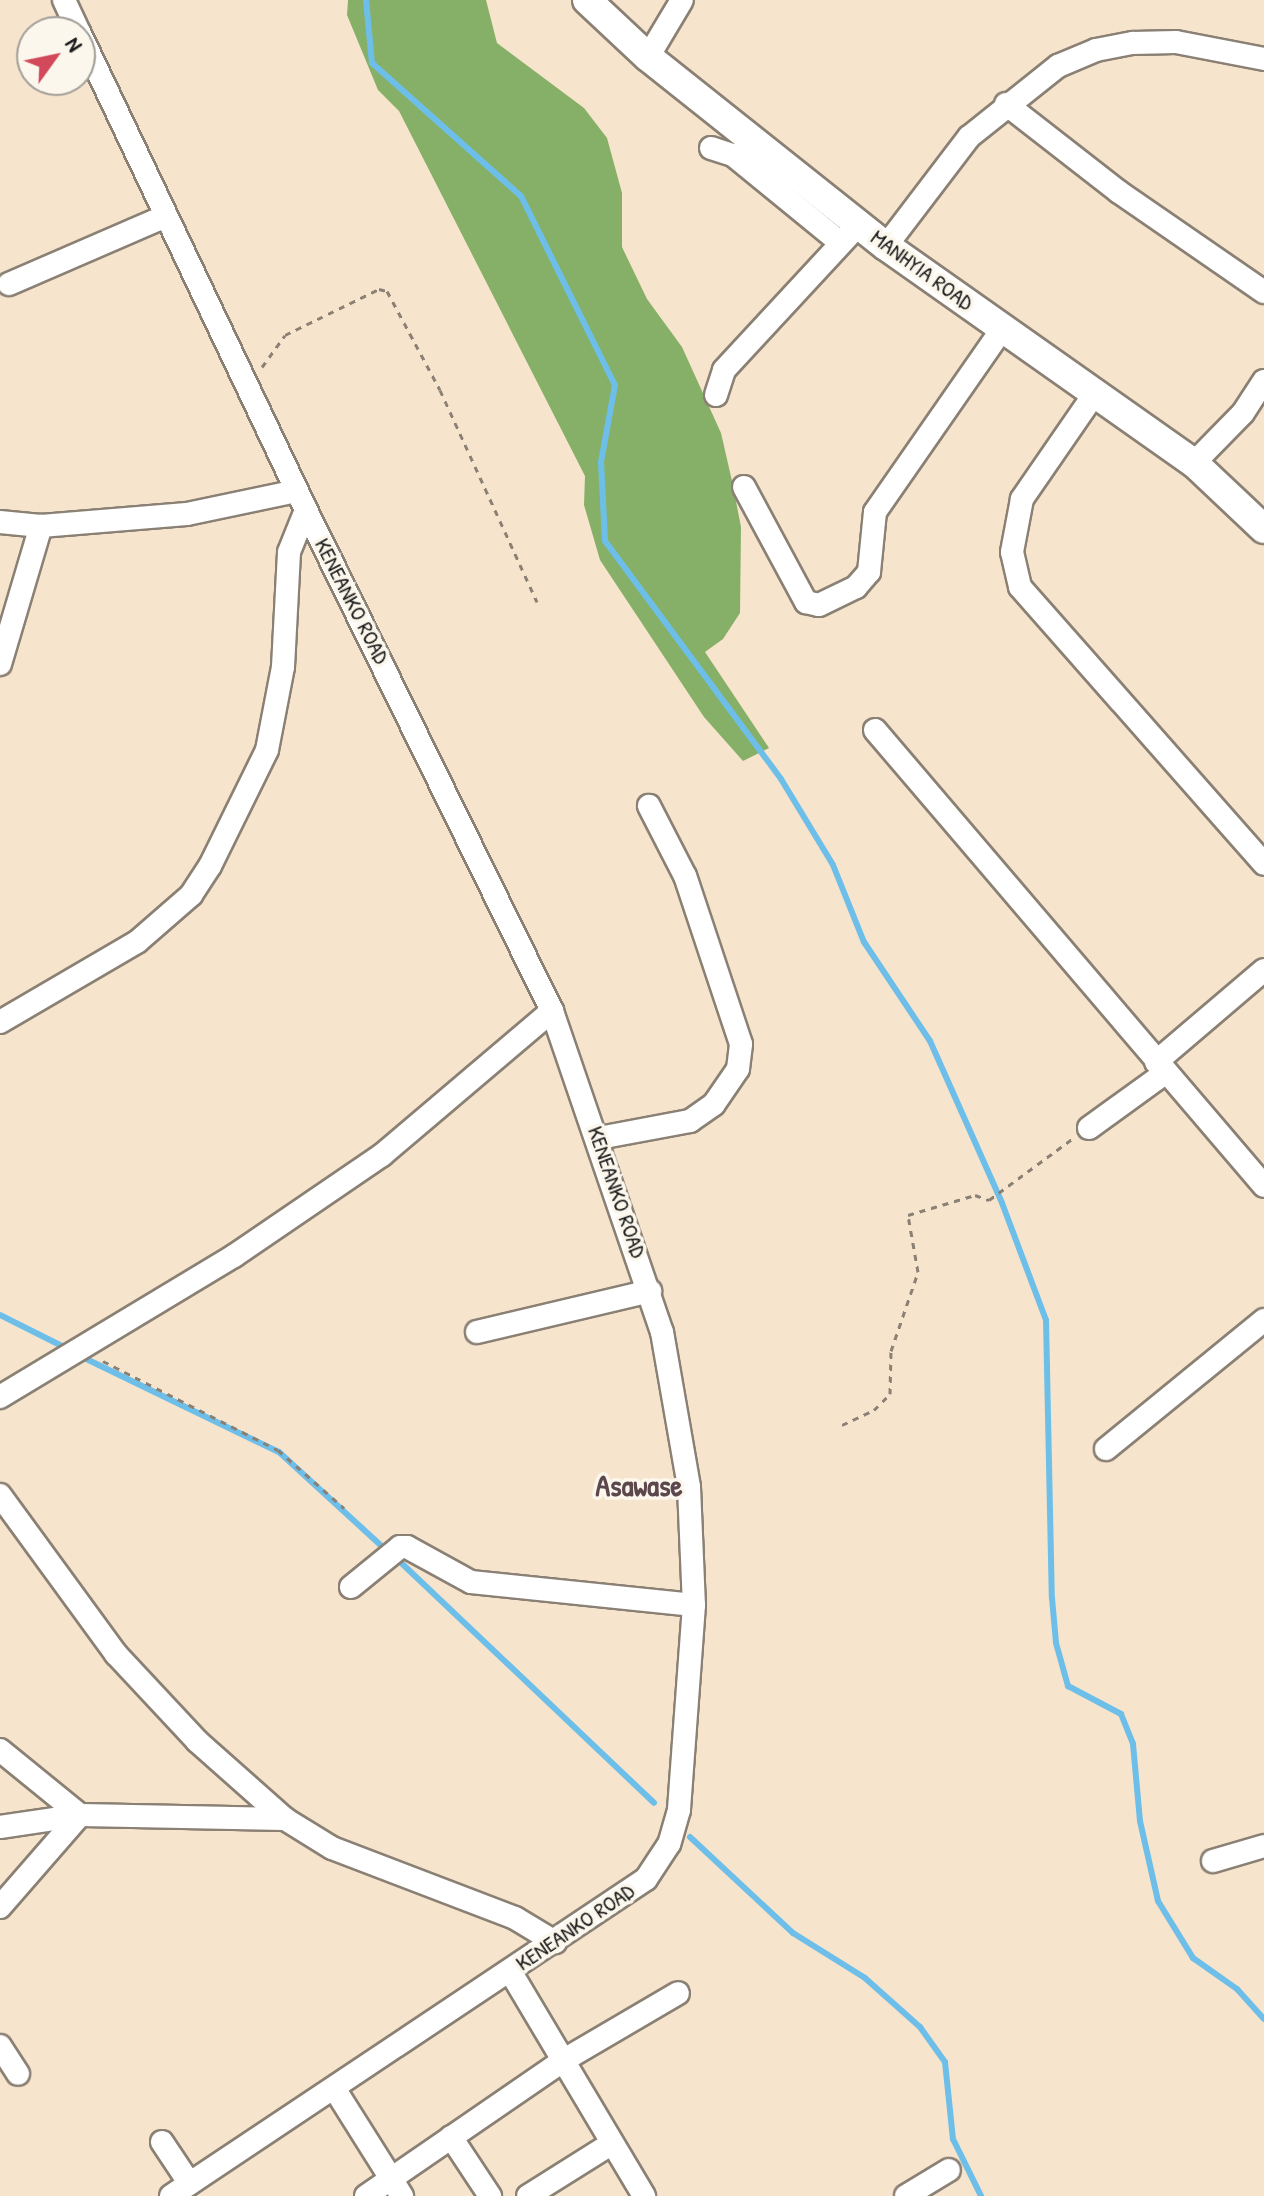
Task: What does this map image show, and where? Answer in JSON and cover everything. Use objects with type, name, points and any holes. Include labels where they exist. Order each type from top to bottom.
[{"type":"main road","name":"MANHYIA ROAD","points":[[587,0],[850,234],[886,246],[1194,463],[1264,529]]},
{"type":"street","points":[[648,57],[682,0]]},
{"type":"street","points":[[886,246],[969,137],[1006,104],[1058,66],[1096,50],[1133,43],[1176,42],[1264,59]]},
{"type":"street","name":"KENEANKO ROAD","points":[[96,67],[301,501],[552,1011],[599,1138],[662,1332],[689,1487],[694,1605],[679,1810],[669,1844],[646,1879],[180,2190]]},
{"type":"street","points":[[1006,104],[1119,192],[1264,292]]},
{"type":"street","points":[[711,148],[733,155],[850,234],[724,370],[716,395]]},
{"type":"street","points":[[9,284],[166,216]]},
{"type":"street","points":[[744,487],[806,602],[819,605],[856,587],[869,572],[875,512],[1003,328]]},
{"type":"street","points":[[1194,463],[1243,413],[1264,381]]},
{"type":"street","points":[[1095,393],[1022,499],[1012,552],[1020,587],[1264,864]]},
{"type":"street","points":[[0,522],[41,526],[301,501],[289,552],[283,667],[267,750],[210,866],[191,895],[137,942],[0,1022]]},
{"type":"street","points":[[0,664],[41,526]]},
{"type":"street","points":[[875,730],[1264,1186]]},
{"type":"street","points":[[599,1138],[690,1121],[714,1104],[738,1069],[741,1044],[685,876],[649,806]]},
{"type":"street","points":[[1089,1128],[1264,970]]},
{"type":"street","points":[[0,1397],[234,1256],[382,1155],[552,1011]]},
{"type":"street","points":[[477,1332],[650,1291]]},
{"type":"street","points":[[1106,1449],[1264,1320]]},
{"type":"street","points":[[0,1495],[116,1654],[197,1741],[285,1819],[332,1848],[515,1918],[555,1942]]},
{"type":"street","points":[[351,1587],[393,1553],[471,1582],[694,1605]]},
{"type":"street","points":[[0,1750],[25,1765],[80,1815]]},
{"type":"street","points":[[0,1827],[80,1815],[285,1819]]},
{"type":"street","points":[[0,1907],[80,1815]]},
{"type":"street","points":[[1213,1861],[1264,1846]]},
{"type":"street","points":[[510,1971],[644,2196]]},
{"type":"street","points":[[366,2196],[396,2187],[451,2137],[564,2060],[678,1993]]},
{"type":"street","points":[[0,2046],[18,2074]]},
{"type":"street","points":[[334,2088],[396,2187]]},
{"type":"street","points":[[451,2137],[490,2196]]},
{"type":"street","points":[[162,2142],[180,2190]]},
{"type":"street","points":[[528,2196],[611,2144]]},
{"type":"street","points":[[906,2196],[949,2170]]},
{"type":"path","points":[[246,385],[285,335],[379,289],[387,291],[440,390],[537,602]]},
{"type":"path","points":[[842,1425],[874,1410],[890,1394],[891,1351],[918,1272],[908,1215],[975,1195],[989,1200],[1089,1128]]},
{"type":"path","points":[[79,1348],[118,1372],[278,1450],[344,1508]]},
{"type":"green space","points":[[348,0],[486,0],[497,43],[584,108],[607,138],[622,193],[622,247],[647,299],[682,347],[721,433],[741,527],[740,613],[723,639],[705,652],[769,748],[743,761],[704,717],[600,560],[584,505],[585,476],[399,111],[378,90],[347,15]]},
{"type":"waterway","points":[[366,0],[372,63],[521,196],[615,385],[601,462],[605,541],[781,779],[833,865],[864,942],[930,1041],[1002,1203],[1046,1320],[1052,1598],[1056,1643],[1068,1686],[1121,1714],[1133,1744],[1140,1821],[1158,1901],[1193,1958],[1237,1989],[1264,2019]]},
{"type":"waterway","points":[[0,1315],[68,1349]]},
{"type":"waterway","points":[[78,1355],[279,1452],[386,1550]]},
{"type":"waterway","points":[[395,1557],[654,1803]]},
{"type":"waterway","points":[[690,1837],[793,1933],[865,1978],[920,2027],[945,2062],[953,2139],[981,2196]]},
{"type":"district","name":"Asawase","points":[[639,1485]]}]
